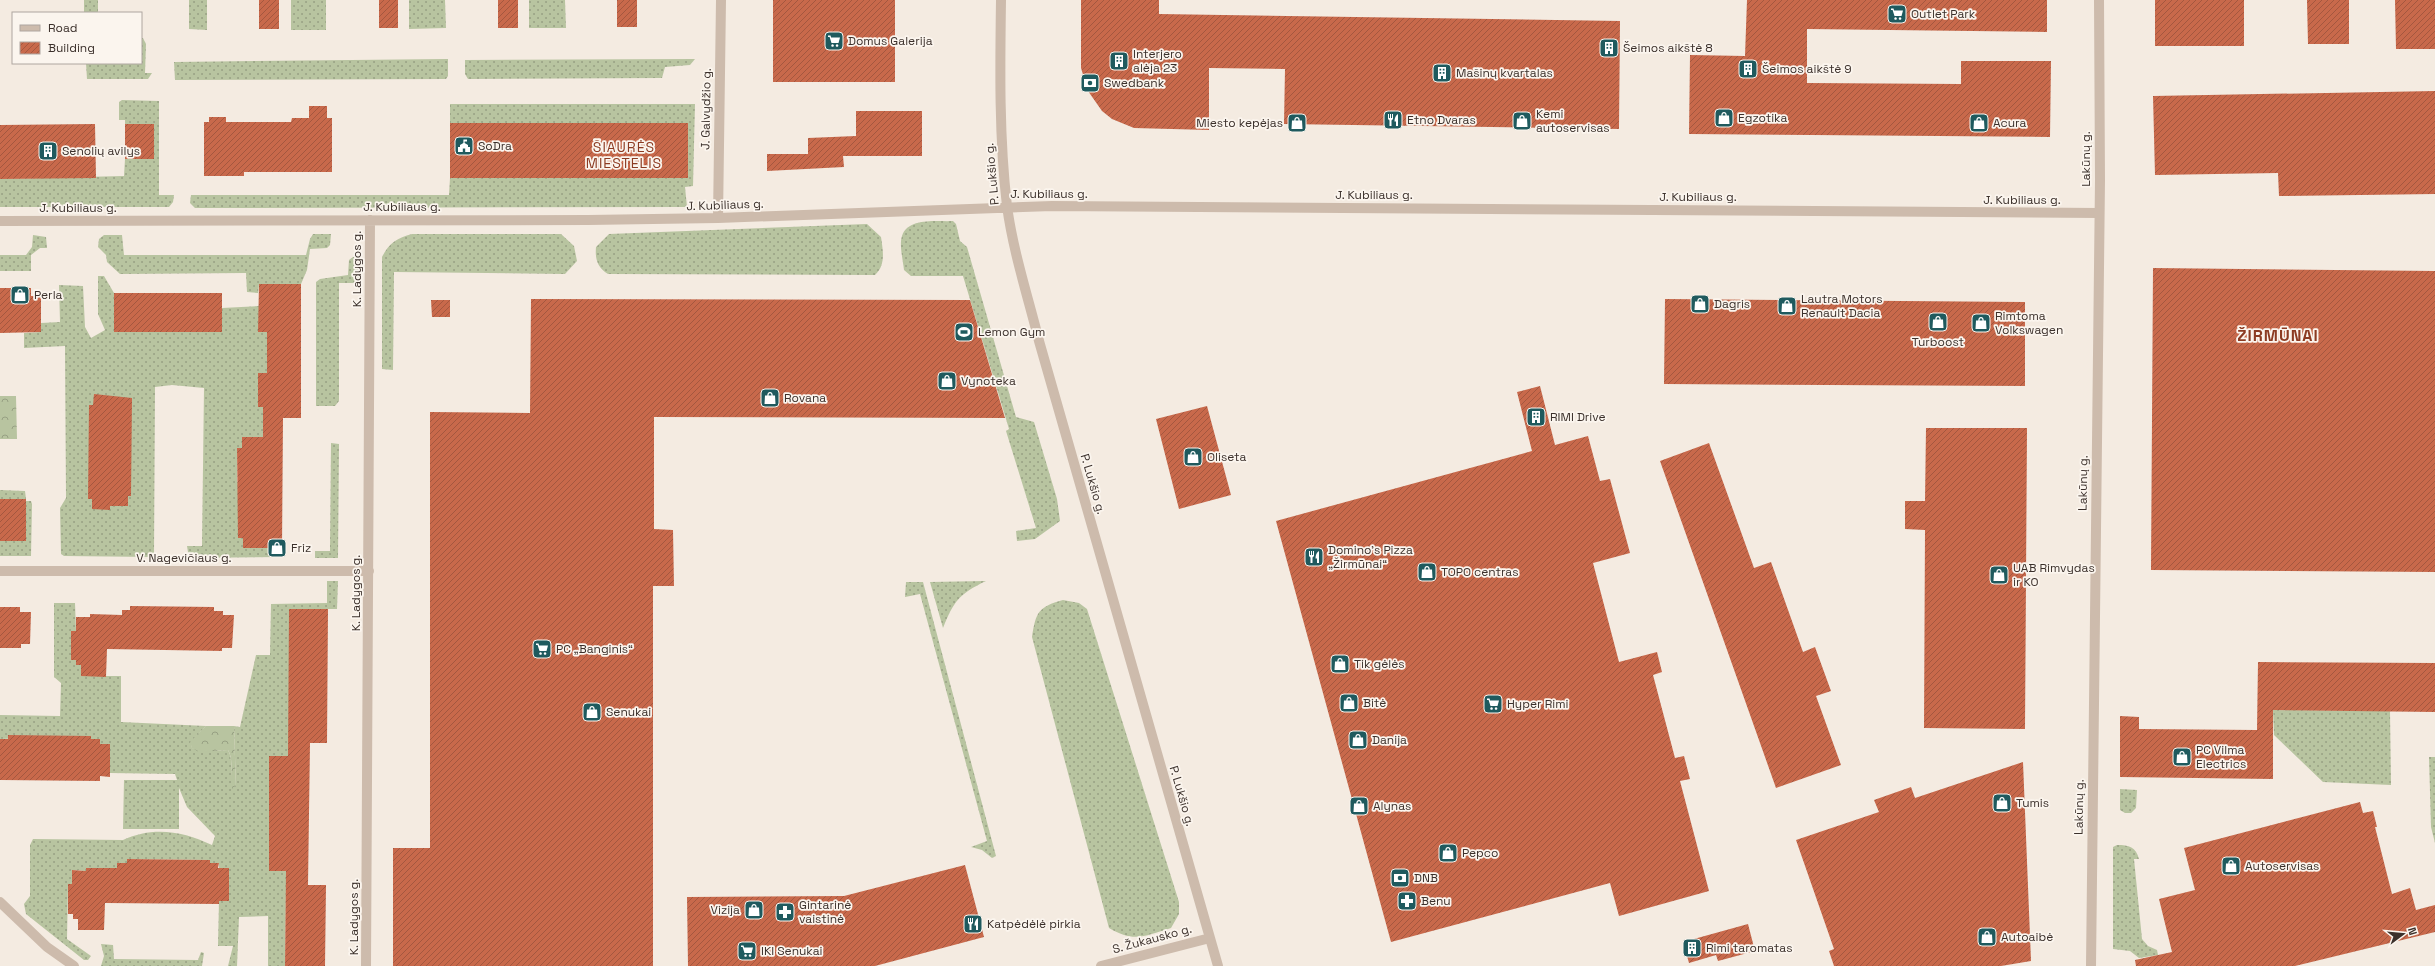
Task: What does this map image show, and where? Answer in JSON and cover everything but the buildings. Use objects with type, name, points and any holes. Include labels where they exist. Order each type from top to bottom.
[{"type":"street","name":"J. Galvydžio g.","points":[[718,218],[721,0]]},
{"type":"street","name":"P. Lukšio g.","points":[[1001,0],[1003,154],[1008,207],[1039,341],[1218,966]]},
{"type":"street","name":"Lakūnų g.","points":[[2091,966],[2099,213],[2099,0]]},
{"type":"street","name":"J. Kubiliaus g.","points":[[0,221],[718,218],[1008,207],[2099,213]]},
{"type":"street","name":"K. Ladygos g.","points":[[366,966],[370,220]]},
{"type":"street","name":"V. Nagevičiaus g.","points":[[0,571],[369,571]]},
{"type":"street","points":[[0,902],[47,947],[74,966]]},
{"type":"street","name":"S. Žukausko g.","points":[[1101,966],[1210,938]]},
{"type":"green space","points":[[84,0],[98,0],[98,12],[84,12]]},
{"type":"green space","points":[[189,0],[207,0],[207,30],[189,29]]},
{"type":"green space","points":[[291,0],[326,0],[326,30],[291,30]]},
{"type":"green space","points":[[409,0],[445,0],[446,28],[409,29]]},
{"type":"green space","points":[[529,0],[565,0],[566,28],[529,28]]},
{"type":"green space","points":[[143,38],[146,44],[145,73],[152,73],[148,79],[87,79],[86,64],[142,64]]},
{"type":"green space","points":[[448,59],[448,76],[446,79],[175,80],[174,62]]},
{"type":"green space","points":[[695,59],[690,65],[665,67],[662,78],[468,79],[465,74],[465,60]]},
{"type":"green space","points":[[122,100],[159,101],[159,195],[174,195],[173,202],[169,207],[0,207],[0,179],[124,176],[125,159],[154,159],[154,124],[125,124],[125,120],[119,120],[119,102]]},
{"type":"green space","points":[[450,104],[695,104],[693,186],[685,187],[687,207],[195,208],[190,203],[191,195],[449,195],[450,178],[688,178],[688,123],[450,123]]},
{"type":"green space","points":[[953,221],[956,224],[960,241],[967,247],[1016,417],[1034,422],[1057,499],[1060,521],[1035,539],[1017,541],[1016,531],[1036,528],[1006,431],[1009,429],[963,276],[911,276],[904,270],[901,244],[902,236],[905,230],[917,223]]},
{"type":"green space","points":[[867,224],[881,237],[883,258],[881,267],[875,275],[608,274],[599,266],[596,255],[596,247],[609,234]]},
{"type":"green space","points":[[313,234],[331,234],[330,245],[327,248],[310,249],[307,270],[301,284],[259,284],[258,293],[247,292],[246,273],[120,274],[107,262],[106,255],[98,247],[99,239],[104,235],[122,235],[124,255],[306,255],[310,239]]},
{"type":"green space","points":[[412,234],[561,234],[574,246],[577,261],[565,274],[394,272],[393,370],[382,369],[382,257],[394,242],[402,237]]},
{"type":"green space","points":[[33,235],[46,237],[47,248],[40,248],[31,255],[31,271],[0,271],[0,255],[26,255],[32,247]]},
{"type":"green space","points":[[361,256],[361,283],[339,283],[339,401],[335,406],[316,406],[316,282],[320,279],[348,275],[349,260],[353,257]]},
{"type":"green space","points":[[98,276],[104,276],[114,293],[114,332],[221,332],[222,308],[259,306],[267,332],[267,373],[258,374],[258,406],[263,407],[263,437],[242,437],[242,448],[237,448],[237,482],[243,483],[238,504],[238,538],[243,538],[243,548],[282,548],[282,557],[189,558],[187,546],[202,546],[204,388],[172,385],[155,387],[154,557],[64,556],[61,554],[60,508],[66,498],[65,346],[24,348],[24,333],[41,332],[41,323],[60,322],[59,285],[83,286],[85,327],[91,338],[105,330],[98,314]]},
{"type":"green space","points":[[0,396],[16,396],[17,439],[0,439]]},
{"type":"green space","points":[[331,443],[339,444],[338,558],[315,558],[315,551],[330,551]]},
{"type":"green space","points":[[0,490],[25,491],[26,499],[0,499]]},
{"type":"green space","points":[[26,501],[31,501],[32,504],[31,556],[0,556],[0,541],[26,541]]},
{"type":"green space","points":[[327,581],[338,581],[337,609],[289,609],[289,756],[269,756],[269,871],[289,871],[286,885],[285,966],[268,966],[268,916],[239,917],[237,966],[228,966],[233,946],[218,946],[219,901],[229,900],[229,868],[219,868],[219,863],[210,863],[210,860],[128,859],[127,863],[117,863],[117,868],[87,868],[86,871],[73,870],[72,884],[68,884],[67,939],[91,956],[88,960],[84,960],[26,914],[24,904],[30,896],[30,845],[33,839],[123,840],[145,833],[168,832],[190,836],[212,845],[215,836],[187,807],[179,788],[179,829],[123,829],[124,780],[177,780],[175,774],[110,773],[110,745],[100,744],[100,739],[91,739],[91,736],[0,739],[0,715],[60,716],[61,683],[54,677],[54,603],[75,603],[76,631],[71,631],[71,660],[76,660],[76,665],[81,665],[81,676],[121,676],[121,722],[206,726],[191,742],[192,748],[210,751],[228,750],[231,759],[233,783],[236,788],[234,726],[240,727],[256,655],[270,655],[271,604],[327,603]]},
{"type":"green space","points":[[986,581],[969,590],[958,599],[943,628],[930,582]]},
{"type":"green space","points":[[906,582],[923,582],[996,856],[992,858],[982,850],[971,847],[987,841],[920,594],[905,597]]},
{"type":"green space","points":[[1063,600],[1079,603],[1087,609],[1179,902],[1179,914],[1171,928],[1140,937],[1133,937],[1118,933],[1109,928],[1032,637],[1037,616],[1043,608]]},
{"type":"green space","points":[[2273,710],[2390,711],[2391,785],[2323,782],[2274,735]]},
{"type":"green space","points":[[206,726],[234,726],[236,788],[233,790],[231,780],[231,759],[228,750],[199,752],[192,748],[190,742]]},
{"type":"green space","points":[[2429,757],[2435,757],[2435,843],[2431,827]]},
{"type":"green space","points":[[2120,789],[2137,790],[2136,808],[2131,813],[2125,813],[2120,810]]},
{"type":"green space","points":[[2117,845],[2134,849],[2138,855],[2139,859],[2134,859],[2142,939],[2148,946],[2157,950],[2158,955],[2139,958],[2130,951],[2113,949],[2113,847]]},
{"type":"green space","points":[[101,944],[113,945],[114,959],[198,960],[201,952],[204,953],[202,966],[101,966],[104,956]]},
{"type":"place","name":"Outlet Park","points":[[1897,14]]},
{"type":"place","name":"Domus Galerija","points":[[834,41]]},
{"type":"place","name":"Šeimos aikštė 8","points":[[1609,48]]},
{"type":"place","name":"Interjero alėja 23","points":[[1119,61]]},
{"type":"place","name":"Šeimos aikštė 9","points":[[1748,69]]},
{"type":"place","name":"Mašinų kvartalas","points":[[1442,73]]},
{"type":"place","name":"Swedbank","points":[[1090,83]]},
{"type":"place","name":"Egzotika","points":[[1724,118]]},
{"type":"place","name":"Etno Dvaras","points":[[1393,120]]},
{"type":"place","name":"Kemi autoservisas","points":[[1522,121]]},
{"type":"place","name":"Miesto kepėjas","points":[[1297,123]]},
{"type":"place","name":"Acura","points":[[1979,123]]},
{"type":"place","name":"SoDra","points":[[464,146]]},
{"type":"place","name":"Senolių avilys","points":[[48,151]]},
{"type":"place","name":"Perla","points":[[20,295]]},
{"type":"place","name":"Dagris","points":[[1700,304]]},
{"type":"place","name":"Lautra Motors Renault Dacia","points":[[1787,306]]},
{"type":"place","name":"Turboost","points":[[1938,322]]},
{"type":"place","name":"Rimtoma Volkswagen","points":[[1981,323]]},
{"type":"place","name":"Lemon Gym","points":[[964,332]]},
{"type":"place","name":"Vynoteka","points":[[947,381]]},
{"type":"place","name":"Rovana","points":[[770,398]]},
{"type":"place","name":"RIMI Drive","points":[[1536,417]]},
{"type":"place","name":"Oliseta","points":[[1193,457]]},
{"type":"place","name":"Friz","points":[[277,548]]},
{"type":"place","name":"Domino's Pizza „Žirmūnai“","points":[[1314,557]]},
{"type":"place","name":"TOPO centras","points":[[1427,572]]},
{"type":"place","name":"UAB Rimvydas ir KO","points":[[1999,575]]},
{"type":"place","name":"PC „Banginis“","points":[[542,649]]},
{"type":"place","name":"Tik gėlės","points":[[1340,664]]},
{"type":"place","name":"Bitė","points":[[1349,703]]},
{"type":"place","name":"Hyper Rimi","points":[[1493,704]]},
{"type":"place","name":"Senukai","points":[[592,712]]},
{"type":"place","name":"Danija","points":[[1358,740]]},
{"type":"place","name":"PC Vilma Electrics","points":[[2182,757]]},
{"type":"place","name":"Tumis","points":[[2002,803]]},
{"type":"place","name":"Alynas","points":[[1359,806]]},
{"type":"place","name":"Pepco","points":[[1448,853]]},
{"type":"place","name":"Autoservisas","points":[[2231,866]]},
{"type":"place","name":"DNB","points":[[1400,878]]},
{"type":"place","name":"Benu","points":[[1407,901]]},
{"type":"place","name":"Vizija","points":[[754,910]]},
{"type":"place","name":"Gintarinė vaistinė","points":[[785,912]]},
{"type":"place","name":"Katpėdėlė pirkia","points":[[973,924]]},
{"type":"place","name":"Autoaibė","points":[[1987,937]]},
{"type":"place","name":"Rimi taromatas","points":[[1692,948]]},
{"type":"place","name":"IKI Senukai","points":[[747,951]]},
{"type":"district","name":"ŠIAURĖS MIESTELIS","points":[[624,156]]},
{"type":"district","name":"ŽIRMŪNAI","points":[[2278,335]]}]
